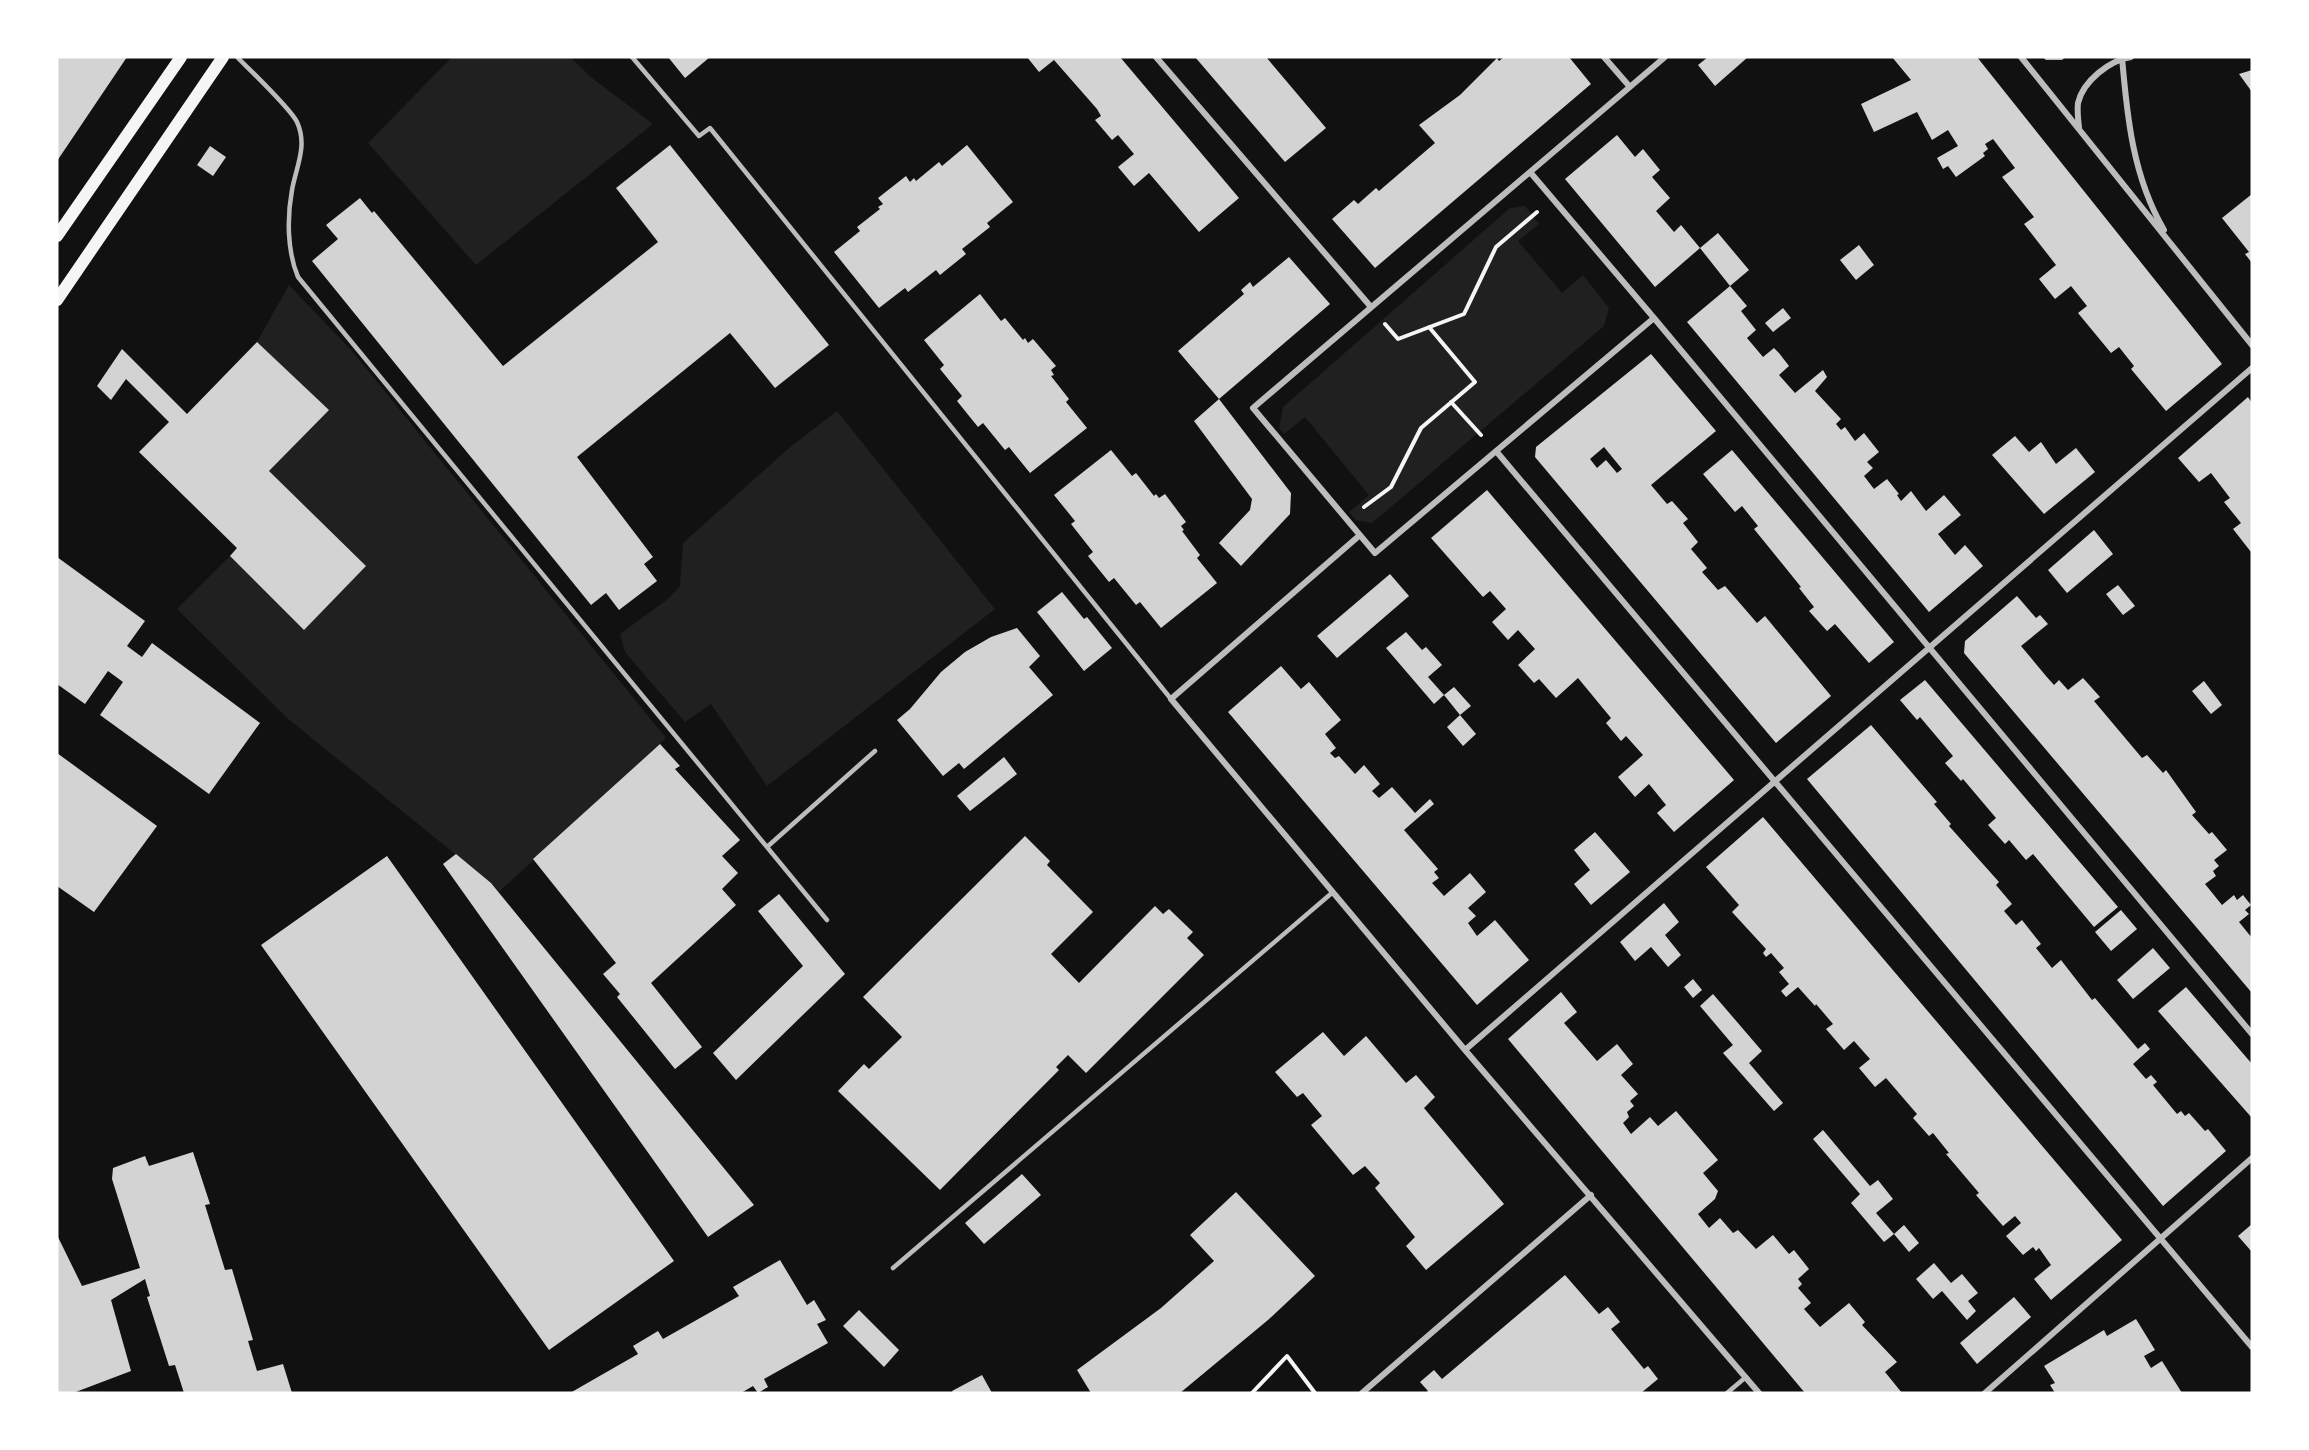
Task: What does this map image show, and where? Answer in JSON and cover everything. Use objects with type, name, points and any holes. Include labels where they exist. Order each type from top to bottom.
[{"type":"main road","points":[[57,237],[181,57]]},
{"type":"main road","points":[[57,300],[223,57]]},
{"type":"street","points":[[1156,57],[1371,307]]},
{"type":"street","points":[[1604,57],[1630,87]]},
{"type":"street","points":[[1654,318],[1375,553],[1253,408],[1665,57]]},
{"type":"street","points":[[2021,57],[2252,345]]},
{"type":"street","points":[[2047,57],[2061,57]]},
{"type":"street","points":[[2079,129],[2078,107],[2082,93],[2101,71],[2122,58],[2131,57]]},
{"type":"street","points":[[2122,58],[2132,140],[2139,173],[2157,218],[2180,256]]},
{"type":"street","points":[[1530,172],[2252,1034]]},
{"type":"street","points":[[1465,1050],[2252,368]]},
{"type":"street","points":[[1496,452],[2252,1347]]},
{"type":"street","points":[[1360,535],[1171,699],[1465,1050],[1759,1393]]},
{"type":"street","points":[[1985,1393],[2252,1158]]},
{"type":"street","points":[[1362,1393],[1590,1195]]},
{"type":"lane","points":[[237,57],[297,122],[303,153],[292,189],[289,232],[294,267],[298,277],[827,920]]},
{"type":"lane","points":[[632,57],[699,136],[710,128],[1171,699]]},
{"type":"lane","points":[[767,847],[875,751]]},
{"type":"lane","points":[[893,1268],[1334,892]]},
{"type":"lane","points":[[1727,1393],[1746,1377]]},
{"type":"path","points":[[1371,307],[1398,339],[1464,314],[1496,247],[1553,199]]},
{"type":"path","points":[[1348,520],[1391,487],[1420,428],[1475,382],[1429,327]]},
{"type":"path","points":[[1451,402],[1496,452]]},
{"type":"path","points":[[1252,1393],[1287,1356],[1315,1393]]},
{"type":"shaded area","points":[[452,57],[570,57],[592,78],[653,124],[476,265],[368,143]]},
{"type":"shaded area","points":[[1525,206],[1539,224],[1518,241],[1562,293],[1583,275],[1609,308],[1604,326],[1372,523],[1356,520],[1349,512],[1369,495],[1305,417],[1284,434],[1279,428],[1283,407],[1510,208]]},
{"type":"shaded area","points":[[289,285],[352,351],[666,738],[499,892],[491,883],[287,718],[177,609],[230,556],[304,629],[366,566],[269,471],[329,410],[257,342]]},
{"type":"shaded area","points":[[837,411],[995,609],[767,786],[711,704],[685,722],[625,652],[620,634],[668,599],[680,586],[683,543],[789,448]]},
{"type":"building","points":[[57,57],[127,57],[57,161]]},
{"type":"building","points":[[668,57],[710,57],[685,78]]},
{"type":"building","points":[[1027,57],[1120,57],[1239,198],[1199,232],[1149,173],[1134,186],[1118,167],[1134,154],[1118,135],[1112,140],[1095,120],[1101,116],[1097,109],[1054,60],[1039,72]]},
{"type":"building","points":[[1195,57],[1266,57],[1326,128],[1285,162]]},
{"type":"building","points":[[1504,57],[1569,57],[1591,84],[1375,268],[1332,219],[1354,200],[1358,204],[1376,188],[1379,191],[1435,143],[1419,125],[1460,95],[1497,58],[1499,61]]},
{"type":"building","points":[[1708,57],[1748,57],[1715,86],[1698,65]]},
{"type":"building","points":[[1892,57],[1977,57],[2222,364],[2166,411],[2131,369],[2134,366],[2119,347],[2111,353],[2078,313],[2087,306],[2071,286],[2055,299],[2039,279],[2056,265],[2024,224],[2034,217],[2002,177],[2015,168],[1993,139],[1985,144],[1988,149],[1983,153],[1985,156],[1956,177],[1948,166],[1943,169],[1937,158],[1958,146],[1948,130],[1932,140],[1917,112],[1874,132],[1861,104],[1911,80]]},
{"type":"building","points":[[2252,70],[2252,92],[2239,74]]},
{"type":"building","points":[[1617,135],[1635,157],[1643,149],[1660,170],[1652,177],[1670,198],[1656,211],[1674,232],[1681,225],[1700,248],[1655,287],[1565,179]]},
{"type":"building","points":[[670,145],[829,345],[775,388],[730,333],[577,457],[653,557],[644,564],[657,581],[619,610],[606,593],[591,605],[312,261],[338,239],[326,225],[360,198],[372,213],[374,211],[503,366],[658,242],[616,188]]},
{"type":"building","points":[[967,145],[1013,202],[987,223],[990,227],[962,249],[966,254],[940,275],[936,270],[908,292],[905,288],[879,308],[834,252],[860,231],[857,227],[880,209],[878,207],[883,204],[878,198],[906,176],[910,182],[914,178],[916,181],[939,162],[942,166]]},
{"type":"building","points":[[210,146],[226,157],[213,176],[197,165]]},
{"type":"building","points":[[2252,194],[2252,263],[2245,254],[2249,252],[2222,218]]},
{"type":"building","points":[[1718,233],[1749,270],[1730,286],[1700,248]]},
{"type":"building","points":[[1859,245],[1874,265],[1856,280],[1840,260]]},
{"type":"building","points":[[1289,257],[1330,304],[1219,399],[1178,351],[1244,294],[1241,290],[1250,282],[1253,287]]},
{"type":"building","points":[[1730,286],[1747,306],[1741,311],[1756,330],[1747,338],[1763,357],[1774,348],[1779,353],[1789,366],[1779,375],[1795,393],[1823,370],[1827,377],[1815,391],[1841,419],[1836,424],[1841,430],[1845,427],[1855,441],[1864,433],[1879,452],[1867,462],[1873,468],[1864,476],[1874,489],[1887,479],[1899,494],[1897,495],[1901,501],[1911,491],[1926,511],[1944,495],[1961,515],[1938,534],[1955,555],[1965,545],[1983,566],[1929,612],[1687,322]]},
{"type":"building","points":[[980,294],[1001,321],[1005,318],[1028,343],[1033,339],[1056,366],[1051,370],[1054,375],[1051,376],[1069,399],[1066,402],[1087,428],[1030,473],[1009,447],[1005,450],[983,423],[978,427],[957,401],[962,396],[940,369],[944,365],[924,340]]},
{"type":"building","points":[[1783,308],[1791,318],[1773,332],[1765,323]]},
{"type":"building","points":[[257,342],[329,410],[269,471],[366,566],[304,630],[230,556],[237,548],[139,452],[169,422],[126,379],[111,400],[97,386],[122,349],[187,414]]},
{"type":"building","points":[[1651,354],[1716,431],[1651,485],[1667,504],[1672,501],[1688,519],[1683,523],[1698,542],[1691,549],[1707,568],[1702,572],[1718,590],[1725,586],[1757,623],[1765,616],[1831,696],[1776,743],[1535,457],[1536,447]],"holes":[[[1604,447],[1622,469],[1617,473],[1606,460],[1597,468],[1590,459]]]},
{"type":"building","points":[[2248,397],[2252,403],[2251,552],[2233,529],[2241,523],[2224,502],[2230,498],[2211,473],[2199,482],[2178,458]]},
{"type":"building","points":[[1219,399],[1291,493],[1290,514],[1241,566],[1219,543],[1250,510],[1252,499],[1194,421]]},
{"type":"building","points":[[2015,436],[2029,452],[2041,442],[2056,464],[2076,448],[2095,472],[2044,514],[1992,455]]},
{"type":"building","points":[[1111,450],[1132,476],[1136,473],[1154,496],[1156,494],[1159,498],[1165,494],[1186,522],[1181,526],[1184,530],[1182,531],[1200,555],[1197,558],[1217,583],[1161,628],[1140,602],[1136,605],[1114,578],[1109,582],[1088,556],[1093,552],[1071,524],[1075,521],[1054,495]]},
{"type":"building","points":[[1732,450],[1894,642],[1869,663],[1835,624],[1827,631],[1809,611],[1814,607],[1799,588],[1801,587],[1754,529],[1758,526],[1742,506],[1735,512],[1703,474]]},
{"type":"building","points":[[1487,490],[1734,780],[1674,832],[1657,813],[1666,805],[1649,784],[1635,797],[1618,777],[1643,755],[1626,736],[1621,741],[1606,723],[1611,718],[1578,678],[1556,698],[1539,679],[1534,683],[1518,665],[1535,649],[1518,630],[1508,640],[1492,622],[1506,609],[1490,591],[1483,597],[1431,538]]},
{"type":"building","points":[[2094,530],[2113,554],[2067,593],[2048,570]]},
{"type":"building","points":[[57,557],[145,621],[127,646],[142,657],[152,643],[260,723],[209,794],[100,715],[123,682],[108,671],[85,704],[57,684]]},
{"type":"building","points":[[1390,574],[1409,596],[1337,658],[1317,636]]},
{"type":"building","points":[[2118,585],[2135,606],[2123,615],[2106,594]]},
{"type":"building","points":[[1062,592],[1084,619],[1087,617],[1112,648],[1084,671],[1037,612]]},
{"type":"building","points":[[2017,596],[2036,618],[2040,615],[2048,624],[2021,646],[2054,685],[2059,680],[2068,690],[2083,678],[2100,697],[2094,701],[2142,758],[2147,755],[2163,773],[2166,770],[2196,812],[2192,815],[2209,834],[2212,832],[2227,850],[2214,860],[2219,866],[2213,871],[2216,876],[2205,884],[2222,905],[2234,895],[2237,900],[2243,895],[2251,905],[2245,910],[2249,914],[2239,922],[2252,938],[2252,993],[1964,653],[1965,641]]},
{"type":"building","points":[[1017,628],[1040,656],[1029,667],[1053,695],[964,769],[959,763],[943,776],[897,720],[910,709],[941,672],[965,652],[991,637]]},
{"type":"building","points":[[1406,632],[1422,650],[1426,647],[1442,665],[1428,677],[1444,695],[1434,704],[1386,648]]},
{"type":"building","points":[[1281,666],[1301,689],[1309,682],[1341,720],[1325,734],[1336,748],[1330,753],[1335,758],[1339,756],[1355,774],[1364,765],[1380,784],[1372,791],[1379,798],[1392,787],[1415,813],[1430,799],[1434,804],[1404,830],[1438,869],[1434,872],[1439,878],[1432,883],[1444,896],[1470,873],[1486,892],[1468,908],[1476,916],[1468,923],[1477,936],[1495,920],[1529,960],[1477,1005],[1228,712]]},
{"type":"building","points":[[1925,680],[2118,907],[2094,927],[2033,854],[2026,860],[2009,840],[2005,844],[1988,825],[1996,818],[1963,779],[1961,781],[1945,763],[1953,756],[1920,717],[1917,720],[1900,700]]},
{"type":"building","points":[[2204,681],[2222,705],[2211,714],[2192,691]]},
{"type":"building","points":[[1454,687],[1471,706],[1460,715],[1444,695]]},
{"type":"building","points":[[1460,715],[1476,734],[1463,746],[1447,727]]},
{"type":"building","points":[[1871,725],[1937,802],[1934,804],[1951,824],[1949,826],[1999,882],[1996,885],[2012,904],[2004,911],[2016,925],[2022,920],[2041,944],[2036,948],[2052,968],[2061,960],[2092,1000],[2095,998],[2138,1049],[2145,1043],[2150,1049],[2133,1064],[2146,1079],[2151,1075],[2157,1082],[2153,1085],[2177,1114],[2181,1111],[2185,1116],[2189,1113],[2205,1131],[2208,1129],[2226,1151],[2163,1206],[1807,779]]},
{"type":"building","points":[[660,744],[680,766],[675,769],[740,840],[722,856],[738,873],[722,889],[736,905],[651,983],[702,1047],[675,1069],[617,997],[620,994],[603,974],[616,963],[533,859]]},
{"type":"building","points":[[57,753],[157,826],[94,912],[57,886]]},
{"type":"building","points":[[1004,757],[1017,774],[970,811],[957,796]]},
{"type":"building","points":[[1763,817],[2122,1240],[2051,1300],[2034,1279],[2051,1265],[2039,1248],[2036,1251],[2033,1247],[2023,1255],[2006,1236],[2021,1223],[2015,1216],[2003,1226],[1976,1195],[1979,1193],[1946,1154],[1949,1153],[1933,1133],[1929,1136],[1913,1118],[1917,1114],[1886,1078],[1875,1087],[1859,1068],[1870,1059],[1854,1041],[1844,1050],[1826,1029],[1833,1024],[1816,1004],[1815,1006],[1798,987],[1786,997],[1781,991],[1789,984],[1779,972],[1784,968],[1771,953],[1766,957],[1763,953],[1766,949],[1732,912],[1739,905],[1706,867]]},
{"type":"building","points":[[1595,832],[1630,872],[1591,905],[1574,884],[1590,870],[1574,850]]},
{"type":"building","points":[[1025,836],[1050,861],[1047,865],[1093,912],[1051,954],[1079,983],[1155,906],[1163,914],[1169,909],[1193,932],[1187,938],[1204,955],[1086,1073],[1068,1055],[1056,1067],[1059,1070],[940,1190],[838,1091],[864,1064],[869,1069],[902,1037],[863,997]]},
{"type":"building","points":[[456,854],[491,883],[754,1205],[708,1237],[443,864]]},
{"type":"building","points":[[387,856],[674,1261],[549,1350],[261,945]]},
{"type":"building","points":[[779,894],[845,974],[736,1080],[713,1053],[803,966],[758,911]]},
{"type":"building","points":[[1664,903],[1679,922],[1665,935],[1681,955],[1668,967],[1651,947],[1635,961],[1620,942]]},
{"type":"building","points":[[2121,910],[2137,929],[2111,951],[2095,932]]},
{"type":"building","points":[[2153,948],[2170,968],[2133,999],[2117,980]]},
{"type":"building","points":[[1693,979],[1702,990],[1693,998],[1684,987]]},
{"type":"building","points":[[2186,987],[2252,1064],[2252,1118],[2158,1011]]},
{"type":"building","points":[[1561,992],[1577,1012],[1564,1023],[1597,1061],[1617,1044],[1633,1064],[1621,1075],[1638,1094],[1630,1101],[1634,1106],[1627,1112],[1629,1117],[1623,1123],[1631,1134],[1650,1117],[1658,1126],[1676,1111],[1718,1160],[1703,1173],[1718,1191],[1715,1199],[1698,1214],[1709,1228],[1720,1218],[1733,1233],[1738,1230],[1756,1249],[1773,1235],[1789,1254],[1794,1250],[1809,1269],[1798,1279],[1802,1284],[1798,1288],[1811,1303],[1804,1309],[1820,1327],[1849,1303],[1865,1322],[1862,1325],[1897,1362],[1885,1372],[1902,1393],[1805,1393],[1508,1039]]},
{"type":"building","points":[[1713,994],[1762,1051],[1749,1063],[1783,1103],[1774,1111],[1723,1053],[1733,1045],[1700,1006]]},
{"type":"building","points":[[1323,1032],[1344,1056],[1366,1036],[1406,1083],[1416,1075],[1435,1097],[1424,1108],[1504,1204],[1426,1270],[1406,1246],[1415,1237],[1375,1188],[1380,1183],[1365,1166],[1353,1175],[1311,1125],[1322,1116],[1303,1093],[1297,1097],[1275,1072]]},
{"type":"building","points":[[1823,1130],[1870,1186],[1878,1180],[1893,1199],[1876,1213],[1894,1234],[1884,1242],[1851,1203],[1860,1194],[1813,1139]]},
{"type":"building","points":[[193,1152],[210,1204],[205,1205],[225,1270],[232,1269],[253,1340],[248,1341],[257,1371],[283,1364],[292,1393],[184,1393],[175,1365],[169,1366],[147,1297],[150,1296],[145,1279],[111,1300],[131,1371],[73,1393],[57,1393],[57,1235],[82,1286],[140,1268],[112,1179],[113,1168],[145,1156],[149,1166]]},
{"type":"building","points":[[1022,1174],[1041,1195],[984,1244],[965,1223]]},
{"type":"building","points":[[1236,1192],[1315,1276],[1268,1320],[1180,1393],[1091,1393],[1077,1370],[1161,1308],[1214,1261],[1190,1235]]},
{"type":"building","points":[[2252,1224],[2252,1252],[2238,1236]]},
{"type":"building","points":[[1904,1225],[1919,1243],[1909,1252],[1894,1234]]},
{"type":"building","points":[[780,1260],[807,1305],[814,1300],[826,1320],[817,1324],[828,1343],[764,1379],[768,1387],[758,1393],[753,1386],[741,1393],[570,1393],[638,1354],[633,1346],[658,1331],[663,1339],[739,1296],[733,1287]]},
{"type":"building","points":[[1934,1263],[1951,1283],[1962,1274],[1978,1293],[1968,1301],[1976,1311],[1967,1320],[1942,1291],[1933,1299],[1916,1279]]},
{"type":"building","points":[[1565,1275],[1599,1314],[1608,1307],[1620,1322],[1611,1329],[1644,1369],[1648,1366],[1658,1379],[1641,1393],[1426,1393],[1428,1391],[1420,1382],[1434,1370],[1442,1379]]},
{"type":"building","points":[[2014,1297],[2031,1317],[1977,1364],[1960,1343]]},
{"type":"building","points":[[859,1310],[899,1350],[884,1367],[843,1326]]},
{"type":"building","points":[[2136,1319],[2155,1350],[2144,1356],[2151,1368],[2162,1361],[2182,1393],[2055,1393],[2050,1385],[2055,1383],[2044,1366],[2104,1330],[2107,1336]]},
{"type":"building","points":[[982,1375],[992,1393],[953,1393],[952,1391]]}]
